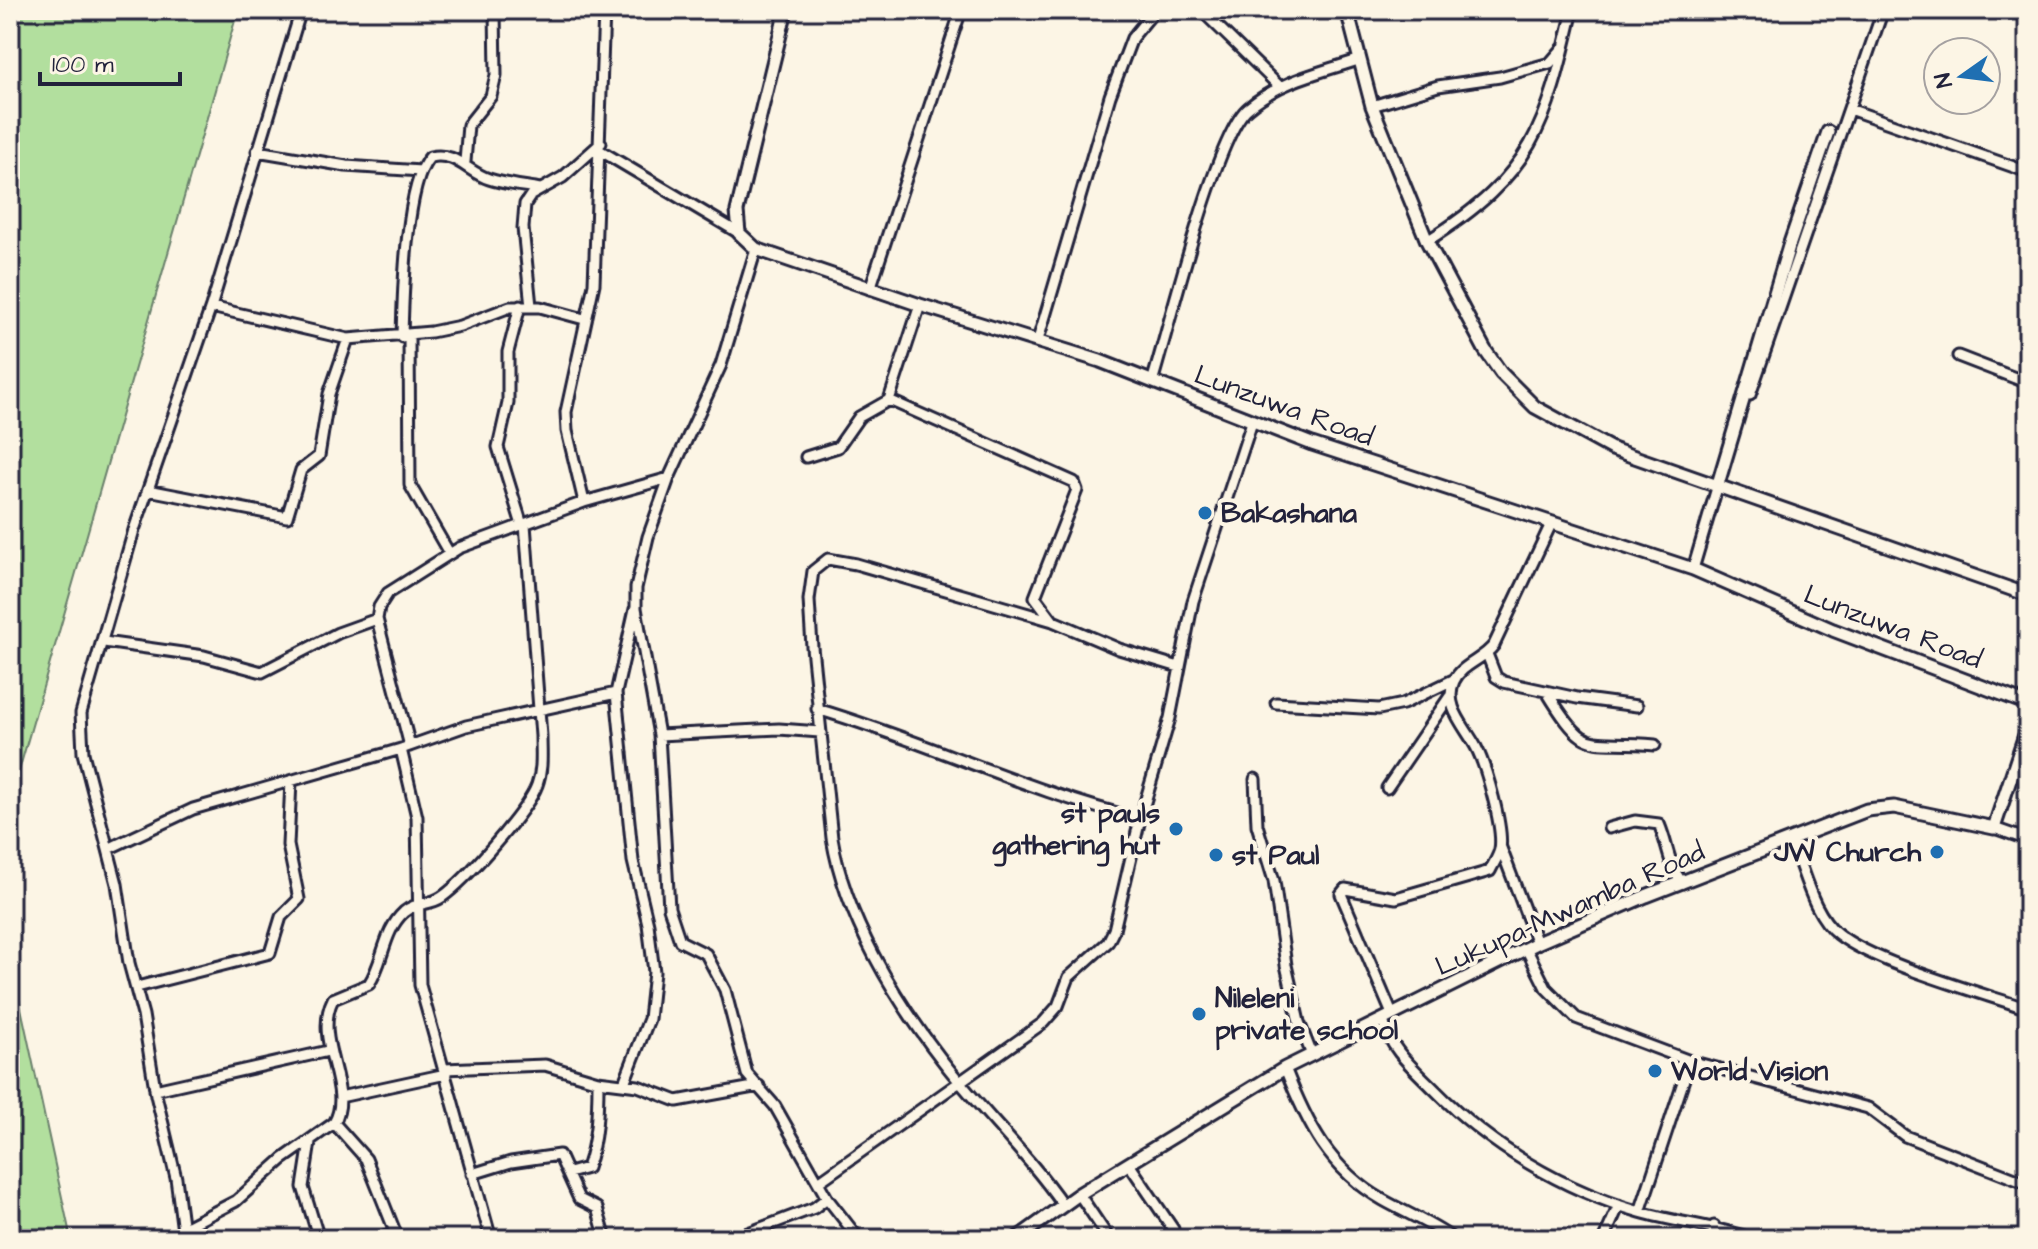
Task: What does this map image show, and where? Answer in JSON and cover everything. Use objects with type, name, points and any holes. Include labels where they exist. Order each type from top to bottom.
[{"type":"street","points":[[301,10],[211,307],[148,490],[104,642],[85,694],[81,729],[176,1178],[183,1234],[236,1201],[283,1159],[334,1123],[340,1097],[328,1051],[326,1026],[333,999],[369,984],[390,930],[403,913],[418,902],[433,902],[460,881],[534,793],[542,765],[523,524],[498,447],[508,403],[508,352],[526,306],[524,213],[531,195],[563,177],[601,147]]},
{"type":"street","points":[[465,162],[468,125],[491,96],[496,75],[495,10]]},
{"type":"street","points":[[584,502],[567,431],[566,412],[594,284],[604,10]]},
{"type":"street","points":[[739,233],[737,211],[786,10]]},
{"type":"street","points":[[870,289],[961,10]]},
{"type":"street","points":[[1038,340],[1110,96],[1132,38],[1155,10]]},
{"type":"street","points":[[1201,10],[1278,85]]},
{"type":"street","points":[[1347,10],[1372,106],[1427,241],[1485,350],[1501,373],[1535,407],[1612,449],[2028,595]]},
{"type":"street","points":[[1427,241],[1466,216],[1516,169],[1541,126],[1566,45],[1573,10]]},
{"type":"street","points":[[1718,484],[1852,110],[1883,10]]},
{"type":"street","points":[[1372,106],[1438,86],[1500,77],[1550,63],[1566,45]]},
{"type":"street","points":[[1152,382],[1229,136],[1246,109],[1278,85],[1358,60]]},
{"type":"street","points":[[1852,110],[2028,172]]},
{"type":"street","points":[[1693,569],[1789,246],[1828,132]]},
{"type":"street","points":[[601,147],[739,233]]},
{"type":"street","points":[[257,151],[346,166],[421,171]]},
{"type":"street","points":[[449,553],[416,503],[410,485],[405,336],[408,245],[421,171],[424,162],[435,155],[465,162],[484,177],[541,189]]},
{"type":"street","name":"Lunzuwa Road","points":[[739,233],[756,249],[870,289],[1038,340],[1252,422],[1693,569],[1833,630],[2028,704]]},
{"type":"street","points":[[624,1083],[649,1019],[654,972],[648,924],[633,861],[616,693],[636,608],[639,570],[669,478],[721,365],[756,249]]},
{"type":"street","points":[[806,457],[838,447],[859,417],[889,400],[920,305]]},
{"type":"street","points":[[211,307],[348,339],[405,336],[460,326],[493,310],[526,306],[584,319]]},
{"type":"street","points":[[148,490],[287,517],[301,470],[319,456],[329,394],[348,339]]},
{"type":"street","points":[[1958,356],[2028,383]]},
{"type":"street","points":[[889,400],[1074,482],[1077,490],[1035,597],[1053,621]]},
{"type":"street","points":[[820,1181],[963,1082],[1050,1017],[1069,977],[1108,942],[1120,913],[1140,819],[1170,718],[1193,601],[1252,422]]},
{"type":"street","points":[[491,1239],[420,985],[417,817],[377,619],[379,607],[388,593],[423,575],[449,553],[584,502],[669,478]]},
{"type":"street","points":[[1387,788],[1450,696],[1455,679],[1466,666],[1487,654],[1551,524]]},
{"type":"street","points":[[1063,1205],[963,1082],[943,1063],[914,1020],[854,911],[836,860],[817,709],[810,586],[813,571],[828,559],[1053,621],[1119,649],[1179,667]]},
{"type":"street","points":[[636,608],[659,735],[666,874],[673,926],[685,946],[706,954],[725,990],[747,1074],[759,1086],[820,1181],[827,1198],[859,1239]]},
{"type":"street","points":[[104,642],[204,656],[262,672],[338,633],[377,619]]},
{"type":"street","points":[[1487,654],[1496,677],[1504,682],[1637,706]]},
{"type":"street","points":[[1276,703],[1379,709],[1403,704],[1455,679]]},
{"type":"street","points":[[1547,692],[1580,738],[1596,744],[1624,742],[1655,745]]},
{"type":"street","points":[[108,849],[193,809],[405,748],[466,726],[616,693]]},
{"type":"street","points":[[1450,696],[1453,708],[1488,776],[1501,848],[1546,988],[1576,1018],[1690,1061],[1868,1108],[1905,1136],[2028,1184]]},
{"type":"street","points":[[817,709],[869,724],[938,753],[1086,805],[1140,819]]},
{"type":"street","points":[[2028,726],[1994,828],[2028,840]]},
{"type":"street","points":[[659,735],[779,729],[820,732]]},
{"type":"street","points":[[1255,779],[1257,825],[1274,881],[1286,965],[1299,1022],[1312,1055]]},
{"type":"street","points":[[137,987],[270,953],[281,917],[299,899],[289,855],[291,781]]},
{"type":"street","name":"Lukupa-Mwamba Road","points":[[1024,1237],[1079,1194],[1285,1068],[1531,946],[1839,819],[1894,807],[1994,828]]},
{"type":"street","points":[[1609,828],[1635,821],[1659,824],[1670,866],[1682,883]]},
{"type":"street","points":[[1791,841],[1816,904],[1837,933],[1901,964],[2028,1009]]},
{"type":"street","points":[[1501,848],[1488,873],[1469,875],[1412,895],[1396,898],[1345,889],[1341,892],[1388,1017],[1395,1048],[1482,1133],[1518,1158],[1619,1205],[1714,1226],[1753,1239]]},
{"type":"street","points":[[155,1090],[328,1051]]},
{"type":"street","points":[[1640,1212],[1690,1061]]},
{"type":"street","points":[[340,1097],[445,1071],[545,1065],[598,1081],[624,1083],[677,1101],[759,1086]]},
{"type":"street","points":[[1285,1068],[1305,1119],[1327,1155],[1381,1199],[1453,1239]]},
{"type":"street","points":[[569,1173],[579,1172],[589,1161],[597,1124],[598,1081]]},
{"type":"street","points":[[334,1123],[366,1159],[397,1235],[379,1239]]},
{"type":"street","points":[[310,1142],[303,1187],[319,1239]]},
{"type":"street","points":[[472,1174],[554,1153],[559,1155],[579,1199],[597,1208],[606,1239]]},
{"type":"street","points":[[1129,1164],[1173,1229]]},
{"type":"street","points":[[1079,1194],[1106,1234]]},
{"type":"street","points":[[732,1239],[814,1208],[827,1198]]},
{"type":"street","points":[[1604,1239],[1619,1205]]},
{"type":"street","points":[[1713,1239],[1714,1226]]},
{"type":"green space","points":[[10,10],[238,10],[10,802]]},
{"type":"green space","points":[[10,957],[71,1239],[10,1239]]},
{"type":"place","name":"Bakashana","points":[[1205,513]]},
{"type":"place","name":"st pauls gathering hut","points":[[1176,829]]},
{"type":"place","name":"JW Church","points":[[1937,852]]},
{"type":"place","name":"st Paul","points":[[1216,855]]},
{"type":"place","name":"Nileleni private school","points":[[1199,1014]]},
{"type":"place","name":"World Vision","points":[[1655,1071]]}]
